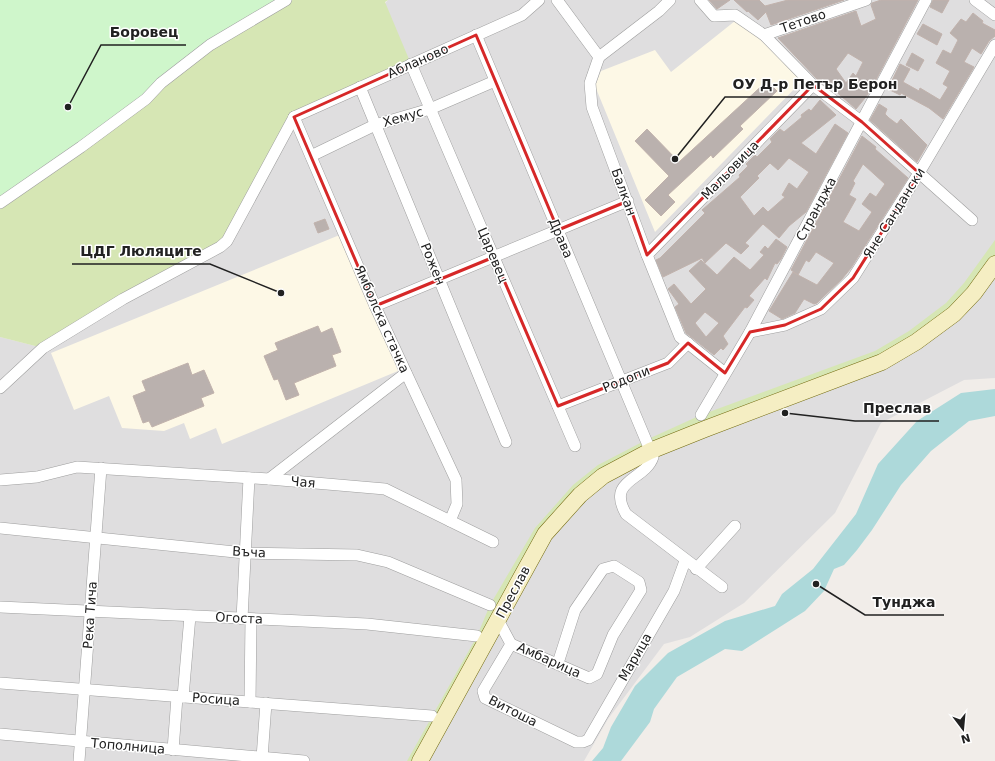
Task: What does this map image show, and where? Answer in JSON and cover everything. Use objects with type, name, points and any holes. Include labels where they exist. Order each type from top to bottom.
[{"type":"main road","name":"Преслав","points":[[422,761],[545,534],[562,513],[580,495],[603,476],[648,445],[705,429],[882,362],[916,342],[954,314],[974,293],[995,264]]},
{"type":"street","points":[[0,203],[146,100],[166,79],[210,45],[286,0]]},
{"type":"street","name":"Абланово","points":[[294,117],[522,15],[539,0]]},
{"type":"street","points":[[557,0],[599,57],[659,11],[670,0]]},
{"type":"street","points":[[700,0],[714,16],[735,15],[764,35],[813,85],[862,122],[972,220]]},
{"type":"street","name":"Тетово","points":[[764,35],[866,0]]},
{"type":"street","name":"Странджа","points":[[701,416],[750,332],[926,0]]},
{"type":"street","points":[[974,0],[995,14]]},
{"type":"street","name":"Драва","points":[[476,35],[648,445]]},
{"type":"street","name":"Яне Сандански","points":[[750,332],[785,325],[821,309],[853,278],[919,173],[995,45]]},
{"type":"street","name":"Балкан","points":[[599,57],[590,84],[592,107],[647,255],[680,337],[725,373]]},
{"type":"street","name":"Царевец","points":[[411,64],[575,446]]},
{"type":"street","name":"Хемус","points":[[311,156],[376,125],[430,109],[495,81]]},
{"type":"street","name":"Мальовица","points":[[647,255],[813,85]]},
{"type":"street","name":"Рожен","points":[[360,87],[506,442]]},
{"type":"street","points":[[0,388],[43,348],[123,299],[220,248],[227,240],[294,117]]},
{"type":"street","name":"Ямболска стачка","points":[[294,117],[376,306],[456,480],[457,504],[450,521]]},
{"type":"street","points":[[376,306],[628,201]]},
{"type":"street","name":"Родопи","points":[[558,406],[668,363],[688,343]]},
{"type":"street","points":[[269,479],[406,373]]},
{"type":"street","points":[[648,445],[653,457],[650,464],[627,482],[620,493],[620,503],[626,514],[685,561],[722,587]]},
{"type":"street","name":"Чая","points":[[0,480],[37,477],[77,467],[269,479],[385,489],[493,542]]},
{"type":"street","name":"Река Тича","points":[[79,761],[101,468]]},
{"type":"street","points":[[249,478],[245,553],[250,702]]},
{"type":"street","points":[[696,569],[735,526]]},
{"type":"street","name":"Въча","points":[[0,528],[245,553],[357,555],[388,562],[490,605]]},
{"type":"street","name":"Марица","points":[[576,742],[588,740],[674,591],[685,561]]},
{"type":"street","name":"Амбарица","points":[[498,620],[511,644],[558,663],[589,678],[597,674],[613,635],[641,590],[639,582],[614,566],[603,569],[575,610],[558,663]]},
{"type":"street","name":"Огоста","points":[[0,608],[367,624],[477,636]]},
{"type":"street","points":[[173,750],[190,616]]},
{"type":"street","name":"Витоша","points":[[511,644],[483,691],[485,698],[576,742]]},
{"type":"street","name":"Росица","points":[[0,683],[432,716]]},
{"type":"street","points":[[266,703],[268,759]]},
{"type":"street","name":"Тополница","points":[[0,734],[304,761]]},
{"type":"highlighted area","points":[[476,35],[558,230],[628,201],[647,255],[813,85],[862,122],[919,173],[853,278],[821,309],[785,325],[750,332],[725,373],[688,343],[668,363],[558,406],[494,257],[375,306],[294,117]]},
{"type":"shaded area","points":[[388,0],[995,0],[995,378],[964,380],[881,423],[835,513],[744,603],[690,637],[664,644],[608,719],[584,761],[0,761],[0,337],[43,348],[294,117]]},
{"type":"shaded area","points":[[740,17],[803,80],[655,232],[595,86],[601,71],[655,50],[671,72]]},
{"type":"shaded area","points":[[342,234],[398,371],[222,444],[216,428],[190,439],[184,423],[164,431],[122,428],[109,396],[74,410],[51,353]]},
{"type":"green space","points":[[0,0],[286,0],[245,23],[0,203]]},
{"type":"green space","points":[[286,0],[388,0],[385,2],[411,64],[294,117],[227,241],[43,348],[0,337],[0,203],[161,83]]},
{"type":"green space","points":[[995,240],[995,264],[916,342],[650,451],[562,513],[420,761],[407,761],[477,636],[490,605],[535,528],[573,485],[598,465],[646,440],[701,415],[875,351],[909,331],[946,303],[964,283]]},
{"type":"water","points":[[995,389],[995,416],[969,421],[931,451],[901,485],[872,530],[857,550],[844,565],[834,569],[824,591],[805,611],[742,651],[725,649],[677,677],[654,709],[650,722],[621,761],[592,761],[603,748],[611,727],[635,686],[668,653],[725,621],[775,606],[782,594],[813,569],[856,514],[878,464],[917,421],[961,393]]},
{"type":"building","points":[[709,0],[730,0],[717,9]]},
{"type":"building","points":[[734,0],[759,0],[765,6],[788,0],[844,0],[771,25],[766,12],[758,20]]},
{"type":"building","points":[[881,0],[918,0],[869,93],[856,109],[825,82],[823,84],[818,80],[778,38],[856,11],[861,26],[876,19],[871,5],[872,3]],"holes":[[[848,53],[863,62],[856,76],[853,73],[846,83],[836,69]]]},
{"type":"building","points":[[933,0],[949,0],[942,13],[930,7]]},
{"type":"building","points":[[973,13],[983,21],[982,23],[995,30],[995,36],[989,41],[981,54],[972,48],[964,62],[974,67],[943,119],[929,108],[901,93],[900,95],[888,89],[900,64],[910,69],[903,82],[919,91],[920,88],[940,100],[948,87],[943,84],[950,71],[936,63],[943,50],[951,54],[958,40],[950,33],[961,19],[966,22]]},
{"type":"building","points":[[923,24],[942,34],[937,45],[917,34]]},
{"type":"building","points":[[912,53],[924,60],[918,71],[906,65]]},
{"type":"building","points":[[767,81],[777,91],[740,126],[743,129],[713,158],[711,155],[668,195],[675,202],[661,216],[645,200],[669,176],[635,141],[647,129],[679,162]]},
{"type":"building","points":[[820,100],[836,115],[801,143],[816,154],[835,124],[848,133],[806,212],[789,226],[779,238],[763,224],[745,243],[749,246],[741,254],[726,243],[705,263],[702,258],[663,277],[656,260],[660,258],[705,213],[702,210],[740,177],[739,175],[748,166],[746,164],[755,155],[757,157],[772,142],[770,139],[780,129],[784,132],[802,117],[801,115],[809,109],[811,111]],"holes":[[[789,158],[809,172],[797,189],[789,183],[782,195],[785,197],[768,212],[763,207],[754,216],[740,197],[759,178],[757,176],[770,163],[778,170]]]},
{"type":"building","points":[[879,104],[887,109],[885,114],[889,118],[897,124],[901,119],[927,145],[917,162],[870,120]]},
{"type":"building","points":[[862,136],[876,147],[875,149],[908,178],[851,268],[842,279],[817,303],[814,304],[804,299],[795,313],[782,319],[769,311],[793,272],[798,275],[791,270]],"holes":[[[863,164],[885,184],[876,197],[870,193],[862,204],[872,212],[859,231],[843,222],[856,199],[849,195],[855,183],[853,181]],[[816,252],[834,263],[817,285],[798,275],[806,260],[809,262]]]},
{"type":"building","points":[[325,219],[329,229],[318,233],[314,223]]},
{"type":"building","points":[[776,239],[787,247],[781,259],[777,264],[775,263],[767,280],[765,278],[749,296],[754,300],[747,308],[745,307],[723,336],[728,344],[723,350],[721,348],[714,355],[686,333],[675,307],[679,304],[668,289],[674,284],[691,304],[706,289],[689,271],[701,260],[717,275],[734,257],[750,270],[764,255],[760,252],[765,246],[768,249]],"holes":[[[705,312],[719,323],[706,337],[695,323]]]},
{"type":"building","points":[[318,326],[321,333],[332,328],[341,352],[332,355],[336,366],[294,383],[299,395],[286,400],[278,379],[274,380],[264,356],[278,350],[275,343]]},
{"type":"building","points":[[188,363],[192,375],[204,370],[214,393],[201,398],[204,406],[152,427],[149,421],[143,423],[133,396],[146,391],[142,381]]},
{"type":"place","name":"Боровец","points":[[68,107]]},
{"type":"place","name":"ОУ Д-р Петър Берон","points":[[675,159]]},
{"type":"place","name":"ЦДГ Люляците","points":[[281,293]]},
{"type":"place","name":"Преслав","points":[[785,413]]},
{"type":"place","name":"Тунджа","points":[[816,584]]}]
